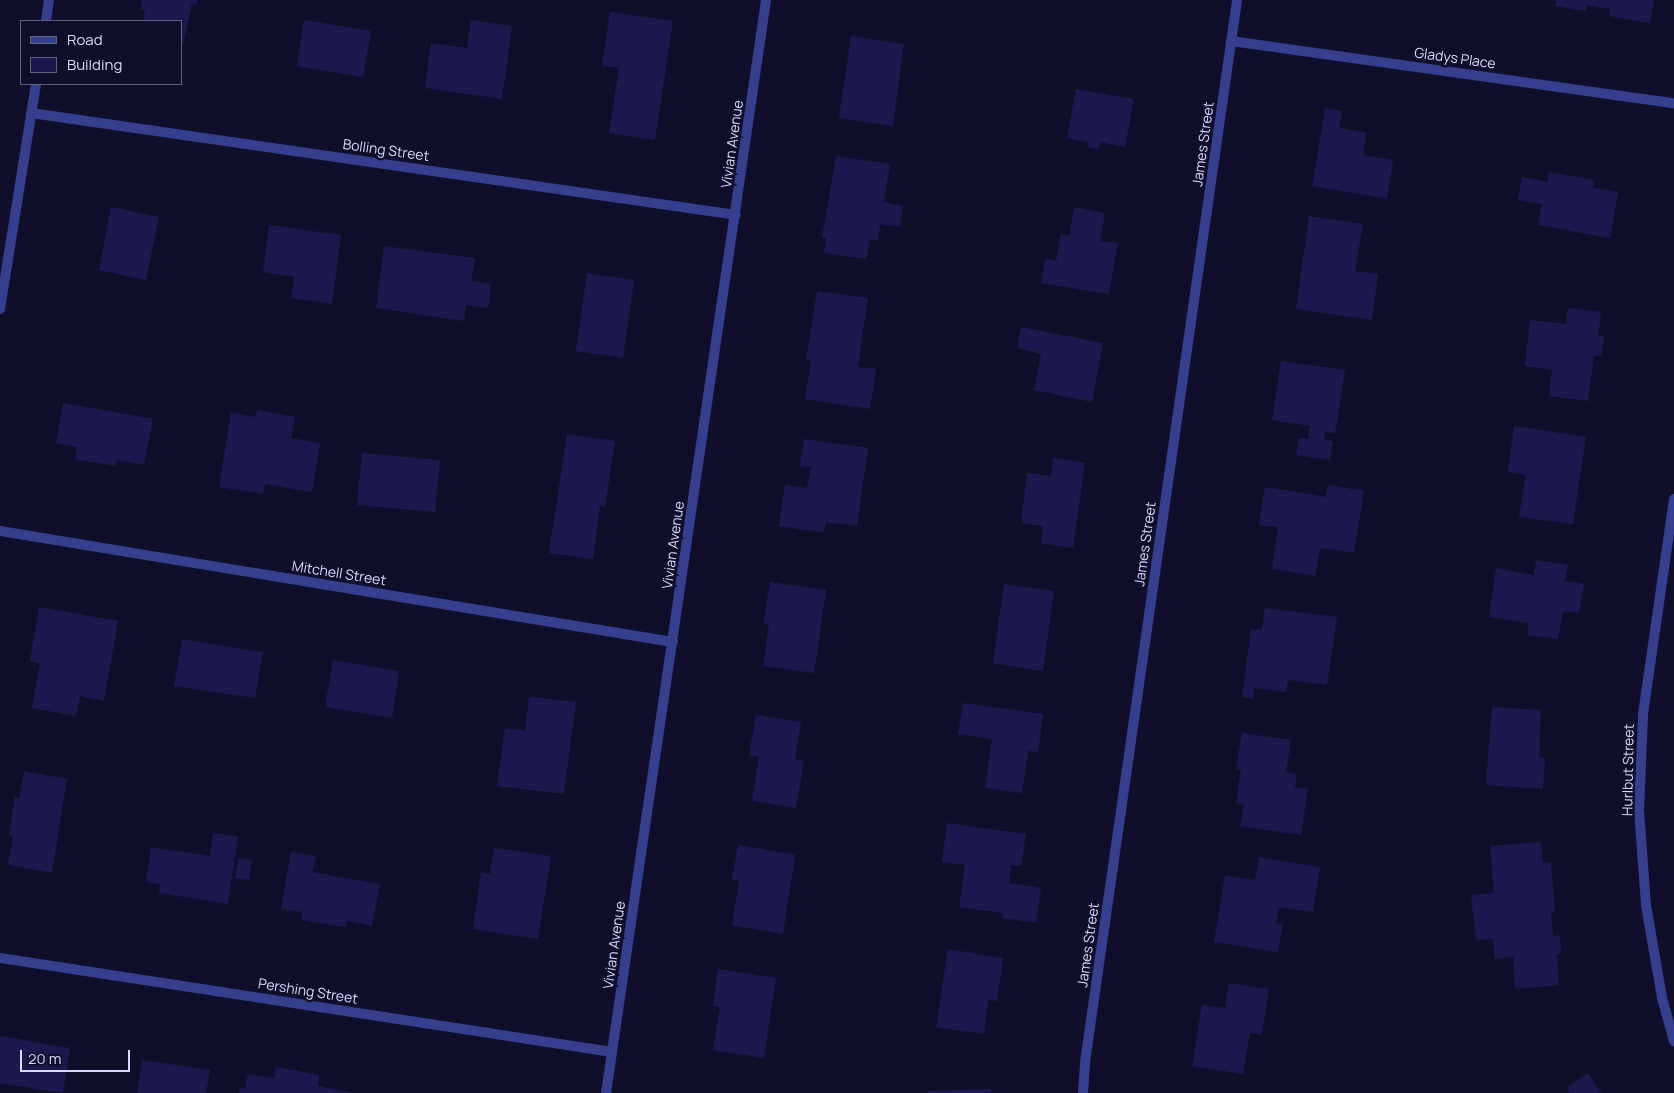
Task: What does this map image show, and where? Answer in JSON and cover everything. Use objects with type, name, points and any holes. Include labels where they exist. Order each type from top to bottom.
[{"type":"street","points":[[46,20],[49,0]]},
{"type":"street","name":"Vivian Avenue","points":[[606,1093],[766,0]]},
{"type":"street","name":"James Street","points":[[1083,1093],[1089,1032],[1237,0]]},
{"type":"street","name":"Gladys Place","points":[[1231,41],[1674,103]]},
{"type":"street","points":[[0,308],[36,85]]},
{"type":"street","name":"Bolling Street","points":[[31,113],[736,215]]},
{"type":"street","name":"Hurlbut Street","points":[[1674,499],[1643,715],[1639,810],[1646,905],[1662,998],[1674,1041]]},
{"type":"street","name":"Mitchell Street","points":[[0,531],[672,642]]},
{"type":"street","name":"Pershing Street","points":[[0,958],[612,1052]]},
{"type":"building","points":[[142,0],[197,0],[197,4],[192,3],[183,45],[182,20],[143,20],[145,11],[140,10]]},
{"type":"building","points":[[1556,0],[1654,0],[1650,23],[1609,16],[1610,9],[1587,5],[1586,11],[1555,6]]},
{"type":"building","points":[[610,12],[673,21],[655,140],[609,133],[619,68],[602,66]]},
{"type":"building","points":[[304,20],[371,31],[363,77],[297,66]]},
{"type":"building","points":[[471,20],[512,26],[502,99],[425,88],[431,43],[467,48]]},
{"type":"building","points":[[851,36],[904,44],[893,126],[839,118]]},
{"type":"building","points":[[1076,89],[1134,99],[1125,147],[1100,142],[1099,149],[1088,147],[1089,142],[1067,138]]},
{"type":"building","points":[[1325,108],[1342,111],[1339,128],[1366,133],[1363,155],[1393,160],[1387,199],[1312,186]]},
{"type":"building","points":[[836,156],[890,164],[884,202],[903,206],[900,227],[880,224],[878,241],[870,239],[866,259],[824,253],[826,238],[822,237]]},
{"type":"building","points":[[1549,172],[1594,180],[1593,188],[1618,192],[1610,238],[1538,225],[1542,204],[1518,200],[1522,177],[1547,182]]},
{"type":"building","points":[[111,207],[159,217],[146,280],[99,270]]},
{"type":"building","points":[[1074,207],[1105,213],[1100,241],[1118,243],[1109,294],[1041,283],[1045,259],[1056,261],[1061,234],[1069,236]]},
{"type":"building","points":[[1309,216],[1363,224],[1355,271],[1378,274],[1372,320],[1296,309]]},
{"type":"building","points":[[269,225],[341,235],[332,304],[291,298],[294,277],[263,272]]},
{"type":"building","points":[[384,246],[475,258],[471,281],[491,284],[488,308],[466,305],[464,321],[376,308]]},
{"type":"building","points":[[587,273],[634,280],[623,358],[576,351]]},
{"type":"building","points":[[817,291],[868,298],[858,367],[876,369],[870,409],[805,399],[811,360],[806,359]]},
{"type":"building","points":[[1568,308],[1601,312],[1598,336],[1604,336],[1601,356],[1594,355],[1588,401],[1549,396],[1552,370],[1525,366],[1530,320],[1566,324]]},
{"type":"building","points":[[1021,327],[1103,343],[1092,402],[1034,390],[1041,354],[1017,348]]},
{"type":"building","points":[[1281,361],[1345,370],[1335,433],[1325,432],[1324,440],[1333,441],[1330,460],[1296,455],[1299,438],[1308,439],[1310,426],[1272,420]]},
{"type":"building","points":[[63,403],[153,419],[144,465],[117,460],[116,466],[75,459],[77,447],[56,443]]},
{"type":"building","points":[[257,410],[295,417],[291,438],[320,443],[312,492],[265,484],[263,494],[219,487],[231,413],[256,417]]},
{"type":"building","points":[[1514,426],[1586,437],[1573,524],[1519,517],[1526,475],[1508,472]]},
{"type":"building","points":[[567,434],[615,441],[605,507],[600,506],[593,559],[549,553]]},
{"type":"building","points":[[804,439],[868,448],[857,526],[826,522],[824,533],[779,526],[785,485],[807,488],[811,467],[800,466]]},
{"type":"building","points":[[362,453],[440,460],[435,512],[357,505]]},
{"type":"building","points":[[1053,458],[1085,463],[1073,548],[1041,543],[1043,526],[1021,523],[1027,473],[1051,476]]},
{"type":"building","points":[[1328,485],[1364,491],[1354,553],[1320,548],[1315,576],[1272,569],[1278,527],[1259,525],[1265,487],[1326,497]]},
{"type":"building","points":[[1536,560],[1568,565],[1565,581],[1584,584],[1579,613],[1563,611],[1558,639],[1527,635],[1529,623],[1489,617],[1496,568],[1534,575]]},
{"type":"building","points":[[770,582],[826,590],[814,673],[763,666],[769,624],[763,624]]},
{"type":"building","points":[[1004,584],[1054,591],[1043,671],[993,663]]},
{"type":"building","points":[[39,607],[118,621],[104,701],[80,696],[76,716],[32,708],[40,663],[30,661]]},
{"type":"building","points":[[1265,608],[1337,617],[1327,685],[1288,680],[1286,692],[1254,688],[1253,699],[1242,697],[1251,629],[1262,630]]},
{"type":"building","points":[[182,639],[263,652],[255,698],[174,686]]},
{"type":"building","points":[[333,660],[399,671],[392,718],[325,707]]},
{"type":"building","points":[[529,697],[576,702],[564,794],[497,786],[505,728],[525,731]]},
{"type":"building","points":[[963,703],[1043,714],[1038,752],[1028,751],[1022,793],[985,788],[992,739],[958,734]]},
{"type":"building","points":[[1492,707],[1541,710],[1539,757],[1545,758],[1543,789],[1486,785]]},
{"type":"building","points":[[756,715],[801,722],[795,759],[804,761],[796,808],[752,801],[759,757],[749,755]]},
{"type":"building","points":[[1242,733],[1291,740],[1286,772],[1297,774],[1295,787],[1308,789],[1301,835],[1240,826],[1244,804],[1236,803],[1241,769],[1236,769]]},
{"type":"building","points":[[24,771],[67,779],[52,873],[8,865],[13,837],[9,835],[15,797],[19,798]]},
{"type":"building","points":[[947,823],[1026,834],[1021,866],[1011,865],[1009,883],[1041,888],[1036,923],[1002,918],[1003,913],[959,907],[965,865],[942,862]]},
{"type":"building","points":[[213,833],[238,837],[228,904],[159,893],[160,884],[146,882],[151,847],[210,856]]},
{"type":"building","points":[[1541,842],[1543,862],[1551,862],[1555,912],[1551,912],[1553,936],[1560,935],[1561,954],[1557,955],[1559,985],[1515,989],[1513,957],[1495,959],[1493,939],[1476,940],[1471,895],[1494,893],[1490,846]]},
{"type":"building","points":[[738,845],[795,855],[783,934],[732,925],[739,881],[732,880]]},
{"type":"building","points":[[494,848],[551,856],[538,939],[473,929],[481,872],[490,874]]},
{"type":"building","points":[[291,852],[316,856],[312,872],[380,884],[372,926],[347,921],[345,927],[302,920],[302,912],[281,909]]},
{"type":"building","points":[[1259,857],[1320,867],[1313,912],[1279,907],[1276,923],[1283,924],[1278,952],[1214,942],[1225,875],[1255,880]]},
{"type":"building","points":[[238,858],[252,860],[249,880],[235,878]]},
{"type":"building","points":[[948,949],[1003,958],[997,1001],[988,1000],[984,1034],[936,1027]]},
{"type":"building","points":[[718,969],[776,978],[764,1058],[713,1050],[720,1007],[713,1006]]},
{"type":"building","points":[[1229,983],[1269,989],[1262,1035],[1250,1033],[1243,1074],[1192,1066],[1202,1005],[1225,1008]]},
{"type":"building","points":[[0,1036],[70,1048],[63,1093],[0,1083]]},
{"type":"building","points":[[142,1060],[210,1070],[206,1093],[137,1093]]},
{"type":"building","points":[[276,1067],[319,1075],[318,1086],[352,1093],[239,1093],[240,1088],[245,1089],[248,1074],[274,1078]]},
{"type":"building","points":[[1588,1073],[1601,1093],[1570,1093],[1567,1088]]},
{"type":"building","points":[[991,1089],[991,1093],[928,1093],[928,1091]]}]
